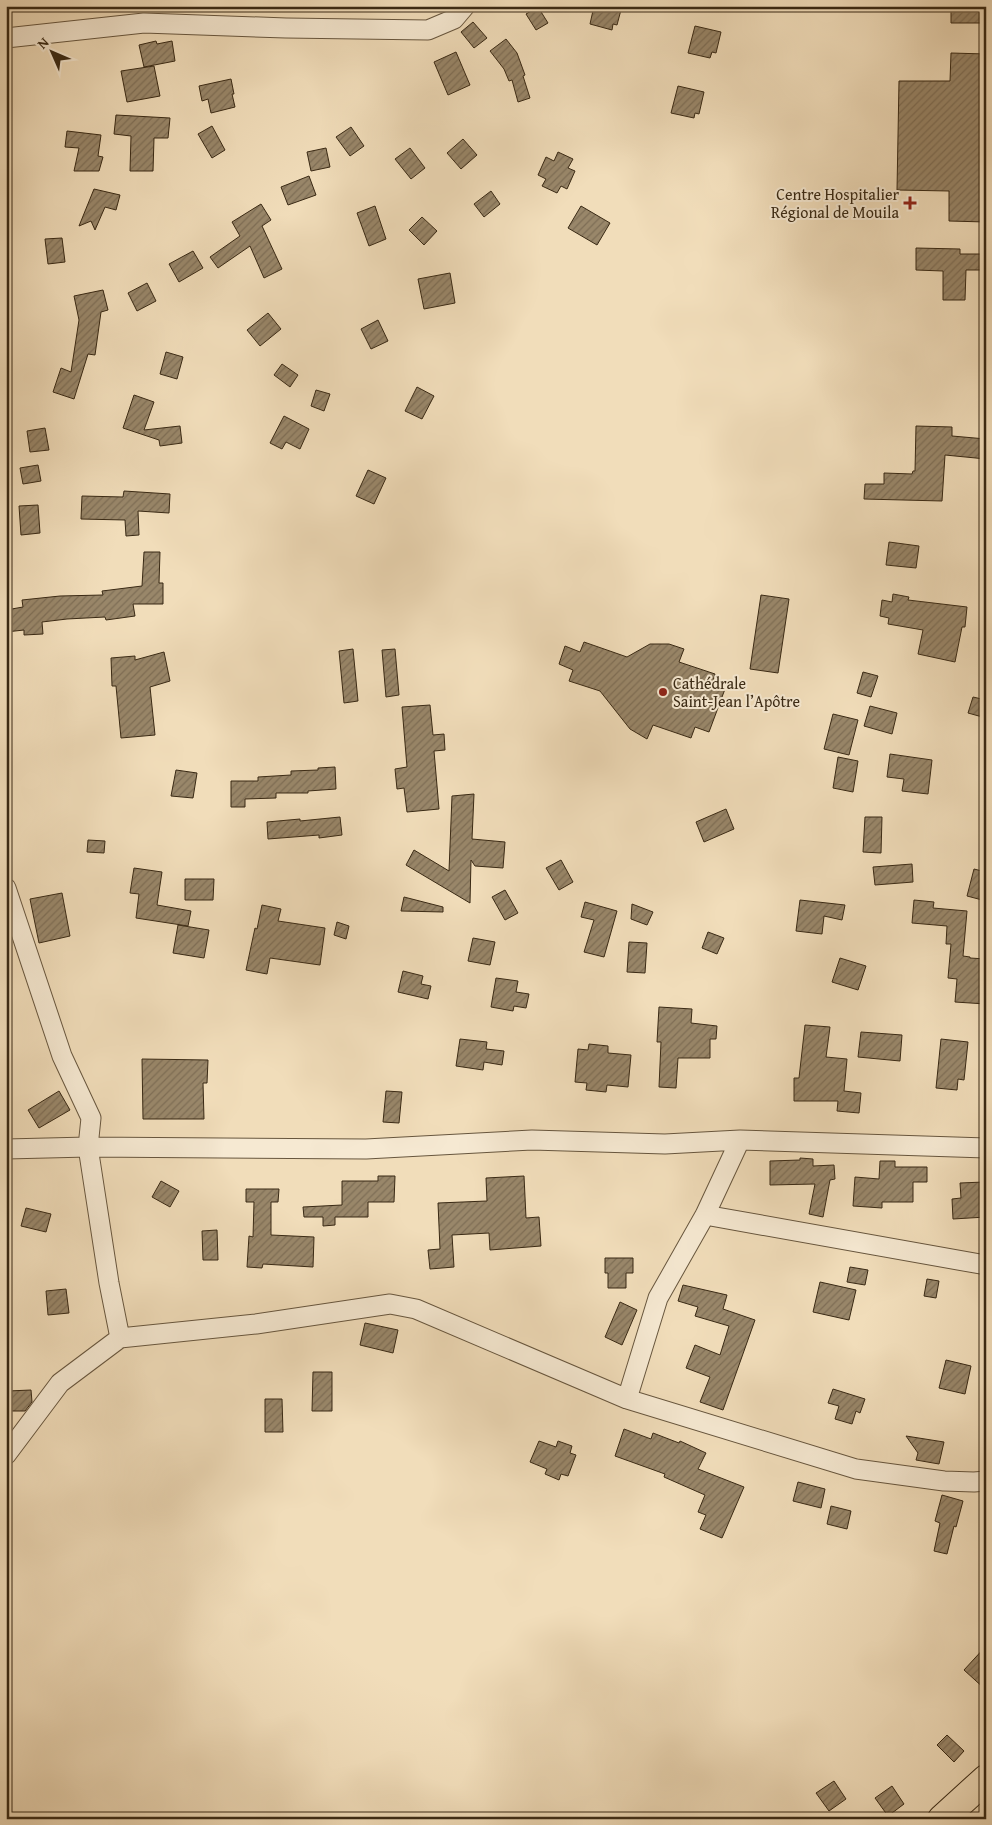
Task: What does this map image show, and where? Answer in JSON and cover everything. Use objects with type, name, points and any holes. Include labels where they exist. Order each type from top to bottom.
[{"type":"highway","points":[[942,1819],[986,1779]]},
{"type":"street","points":[[6,38],[144,23],[428,30],[454,19],[465,6]]},
{"type":"street","points":[[6,888],[62,1056],[91,1118],[88,1147],[109,1282],[120,1338]]},
{"type":"street","points":[[6,1149],[88,1147],[366,1149],[532,1140],[665,1144],[740,1140],[986,1148]]},
{"type":"street","points":[[627,1398],[658,1298],[705,1215],[740,1140]]},
{"type":"street","points":[[705,1215],[986,1265]]},
{"type":"street","points":[[6,1455],[60,1383],[120,1338],[256,1324],[390,1304],[416,1309],[627,1398],[856,1469],[944,1481],[986,1481]]},
{"type":"building","points":[[594,6],[622,6],[617,25],[613,24],[612,30],[590,24]]},
{"type":"building","points":[[538,7],[548,23],[536,30],[526,14]]},
{"type":"building","points":[[951,9],[986,9],[986,23],[951,23]]},
{"type":"building","points":[[473,22],[487,38],[474,48],[461,32]]},
{"type":"building","points":[[695,26],[721,32],[716,53],[712,52],[710,58],[688,53]]},
{"type":"building","points":[[506,39],[517,53],[525,75],[523,76],[530,98],[518,102],[512,80],[509,81],[504,69],[490,51]]},
{"type":"building","points":[[156,41],[157,44],[172,41],[175,61],[144,67],[139,45]]},
{"type":"building","points":[[456,52],[470,85],[448,95],[434,62]]},
{"type":"building","points":[[951,53],[986,54],[986,222],[949,221],[949,191],[897,190],[899,81],[950,81]]},
{"type":"building","points":[[154,66],[160,96],[127,102],[121,71]]},
{"type":"building","points":[[231,79],[235,107],[211,113],[208,99],[202,101],[199,86]]},
{"type":"building","points":[[678,86],[704,92],[699,114],[695,113],[694,118],[671,113]]},
{"type":"building","points":[[116,115],[170,118],[168,138],[154,138],[153,171],[130,171],[131,136],[114,134]]},
{"type":"building","points":[[212,126],[225,150],[212,158],[198,134]]},
{"type":"building","points":[[351,127],[364,146],[350,156],[336,137]]},
{"type":"building","points":[[67,131],[101,135],[98,156],[103,157],[99,171],[74,171],[79,148],[65,147]]},
{"type":"building","points":[[463,139],[477,155],[461,169],[447,153]]},
{"type":"building","points":[[326,148],[330,167],[311,171],[307,152]]},
{"type":"building","points":[[410,148],[425,168],[411,179],[395,159]]},
{"type":"building","points":[[558,152],[573,159],[568,168],[575,171],[567,189],[561,186],[557,193],[542,186],[546,179],[538,175],[546,157],[554,161]]},
{"type":"building","points":[[309,176],[316,195],[288,205],[281,187]]},
{"type":"building","points":[[94,189],[120,195],[116,210],[105,207],[95,230],[91,221],[79,226]]},
{"type":"building","points":[[491,191],[500,204],[484,217],[474,204]]},
{"type":"building","points":[[261,204],[271,220],[262,226],[282,269],[264,278],[250,246],[218,268],[210,257],[240,236],[232,222]]},
{"type":"building","points":[[375,206],[386,239],[369,246],[357,213]]},
{"type":"building","points":[[581,206],[610,223],[597,245],[568,228]]},
{"type":"building","points":[[422,217],[437,231],[424,245],[409,230]]},
{"type":"building","points":[[62,238],[65,262],[48,264],[45,239]]},
{"type":"building","points":[[916,248],[960,249],[960,254],[986,254],[986,270],[966,270],[965,300],[943,300],[943,271],[916,270]]},
{"type":"building","points":[[193,251],[203,268],[179,282],[169,264]]},
{"type":"building","points":[[450,273],[455,303],[424,309],[418,279]]},
{"type":"building","points":[[147,283],[156,301],[137,311],[128,293]]},
{"type":"building","points":[[103,290],[108,310],[101,312],[95,355],[88,354],[74,399],[53,392],[61,368],[71,372],[79,320],[74,296]]},
{"type":"building","points":[[268,313],[281,329],[260,346],[247,330]]},
{"type":"building","points":[[378,320],[388,341],[371,349],[361,329]]},
{"type":"building","points":[[166,352],[183,357],[177,379],[160,374]]},
{"type":"building","points":[[282,364],[298,375],[290,387],[274,375]]},
{"type":"building","points":[[417,387],[434,396],[422,419],[405,411]]},
{"type":"building","points":[[316,390],[330,394],[324,411],[311,406]]},
{"type":"building","points":[[134,395],[154,402],[144,430],[180,426],[182,443],[160,446],[159,440],[123,428]]},
{"type":"building","points":[[284,416],[309,429],[300,449],[286,442],[282,449],[270,443]]},
{"type":"building","points":[[916,426],[952,427],[952,436],[986,439],[986,459],[945,455],[942,501],[864,499],[865,484],[884,484],[884,473],[912,474],[915,471]]},
{"type":"building","points":[[45,428],[49,450],[30,452],[27,431]]},
{"type":"building","points":[[38,465],[41,481],[23,484],[20,468]]},
{"type":"building","points":[[368,470],[386,478],[374,504],[356,496]]},
{"type":"building","points":[[124,491],[170,494],[169,513],[138,511],[139,535],[126,536],[125,520],[81,519],[82,496],[123,497]]},
{"type":"building","points":[[38,505],[40,533],[21,535],[19,506]]},
{"type":"building","points":[[889,542],[919,546],[916,568],[886,565]]},
{"type":"building","points":[[144,552],[160,552],[159,583],[163,583],[163,604],[133,604],[135,616],[106,620],[105,617],[42,622],[43,634],[24,635],[24,630],[6,632],[6,610],[23,607],[22,600],[60,596],[103,595],[102,591],[142,586]]},
{"type":"building","points":[[893,594],[909,597],[908,600],[967,607],[965,627],[962,627],[955,662],[918,654],[923,630],[888,624],[889,618],[880,616],[882,600],[892,602]]},
{"type":"building","points":[[761,595],[789,599],[778,673],[750,669]]},
{"type":"building","name":"Cathédrale Saint-Jean l’Apôtre","points":[[584,642],[627,657],[650,644],[669,644],[684,649],[679,662],[715,674],[712,684],[725,689],[709,732],[695,727],[691,738],[653,725],[647,739],[630,729],[600,691],[569,681],[573,670],[559,664],[565,646],[580,652]]},
{"type":"building","points":[[353,649],[358,701],[344,703],[339,651]]},
{"type":"building","points":[[395,649],[399,695],[386,697],[382,650]]},
{"type":"building","points":[[164,652],[170,681],[150,687],[155,735],[121,738],[116,686],[112,686],[111,658],[135,656],[135,660]]},
{"type":"building","points":[[863,672],[878,676],[871,697],[857,693]]},
{"type":"building","points":[[973,697],[986,700],[986,718],[968,713]]},
{"type":"building","points":[[430,705],[433,735],[444,734],[445,750],[434,751],[439,809],[407,812],[404,788],[397,789],[395,769],[407,767],[402,707]]},
{"type":"building","points":[[870,706],[897,713],[892,734],[864,726]]},
{"type":"building","points":[[833,714],[858,720],[849,755],[824,749]]},
{"type":"building","points":[[890,754],[932,760],[928,794],[902,791],[904,779],[887,777]]},
{"type":"building","points":[[838,757],[858,761],[853,792],[833,788]]},
{"type":"building","points":[[335,767],[336,789],[308,791],[308,793],[276,793],[276,798],[245,799],[245,807],[231,807],[231,781],[258,781],[258,777],[291,775],[291,771]]},
{"type":"building","points":[[176,770],[197,773],[193,798],[171,796]]},
{"type":"building","points":[[474,794],[472,839],[505,842],[503,868],[475,866],[471,860],[470,903],[406,865],[414,850],[449,871],[452,796]]},
{"type":"building","points":[[726,809],[734,829],[704,842],[696,822]]},
{"type":"building","points":[[340,817],[342,835],[319,838],[319,835],[268,839],[267,822]]},
{"type":"building","points":[[865,817],[882,817],[881,853],[863,852]]},
{"type":"building","points":[[88,840],[105,841],[104,853],[87,852]]},
{"type":"building","points":[[561,860],[573,882],[559,890],[546,868]]},
{"type":"building","points":[[912,864],[913,882],[875,885],[873,867]]},
{"type":"building","points":[[134,868],[162,872],[157,905],[191,911],[188,926],[136,918],[139,894],[130,893]]},
{"type":"building","points":[[974,869],[986,872],[986,901],[967,896]]},
{"type":"building","points":[[185,879],[214,879],[213,900],[185,900]]},
{"type":"building","points":[[505,890],[518,913],[505,920],[492,897]]},
{"type":"building","points":[[62,893],[70,936],[39,943],[30,899]]},
{"type":"building","points":[[404,897],[443,907],[443,912],[401,911]]},
{"type":"building","points":[[800,900],[845,905],[842,920],[824,916],[822,934],[796,931]]},
{"type":"building","points":[[914,900],[934,902],[933,908],[967,911],[963,956],[986,959],[986,1004],[955,1002],[957,979],[948,978],[951,944],[946,944],[947,926],[912,923]]},
{"type":"building","points":[[585,902],[617,911],[604,957],[584,952],[594,920],[581,917]]},
{"type":"building","points":[[632,904],[653,912],[647,925],[631,919]]},
{"type":"building","points":[[262,905],[281,909],[278,921],[325,928],[320,965],[270,958],[267,974],[246,970]]},
{"type":"building","points":[[337,922],[349,926],[346,939],[334,935]]},
{"type":"building","points":[[178,925],[209,930],[204,958],[173,953]]},
{"type":"building","points":[[708,932],[724,938],[717,954],[702,948]]},
{"type":"building","points":[[473,938],[495,942],[490,965],[468,961]]},
{"type":"building","points":[[629,942],[647,943],[645,973],[627,972]]},
{"type":"building","points":[[840,958],[866,966],[858,990],[832,982]]},
{"type":"building","points":[[403,971],[423,976],[421,984],[431,986],[428,999],[398,992]]},
{"type":"building","points":[[496,978],[518,981],[516,992],[529,994],[526,1008],[514,1006],[513,1011],[491,1007]]},
{"type":"building","points":[[659,1007],[692,1009],[691,1023],[717,1026],[716,1039],[710,1039],[710,1058],[678,1058],[676,1088],[659,1087],[661,1042],[657,1042]]},
{"type":"building","points":[[805,1025],[830,1027],[826,1057],[847,1059],[844,1091],[861,1093],[859,1113],[837,1111],[838,1101],[794,1101],[794,1078],[799,1078]]},
{"type":"building","points":[[861,1032],[902,1035],[900,1061],[858,1057]]},
{"type":"building","points":[[460,1039],[487,1042],[486,1049],[504,1051],[502,1065],[484,1062],[483,1070],[456,1066]]},
{"type":"building","points":[[941,1039],[968,1042],[964,1080],[958,1079],[957,1090],[936,1088]]},
{"type":"building","points":[[589,1044],[608,1046],[608,1053],[631,1055],[628,1087],[607,1085],[606,1092],[586,1090],[587,1083],[575,1082],[578,1049],[588,1050]]},
{"type":"building","points":[[142,1059],[208,1060],[207,1083],[203,1083],[204,1119],[143,1119]]},
{"type":"building","points":[[59,1091],[70,1110],[39,1128],[28,1110]]},
{"type":"building","points":[[386,1091],[402,1092],[399,1123],[383,1122]]},
{"type":"building","points":[[800,1158],[813,1159],[813,1166],[834,1165],[835,1179],[830,1180],[823,1217],[809,1214],[815,1184],[770,1185],[770,1161],[800,1160]]},
{"type":"building","points":[[880,1161],[895,1161],[895,1167],[927,1167],[927,1182],[913,1182],[913,1202],[882,1202],[882,1208],[853,1206],[855,1177],[879,1179]]},
{"type":"building","points":[[378,1176],[395,1176],[394,1202],[368,1202],[368,1217],[335,1217],[335,1225],[323,1226],[323,1217],[304,1217],[303,1207],[342,1205],[342,1181],[378,1181]]},
{"type":"building","points":[[524,1176],[526,1218],[539,1217],[541,1246],[490,1250],[489,1233],[452,1235],[454,1267],[430,1269],[428,1250],[440,1249],[438,1203],[487,1201],[486,1178]]},
{"type":"building","points":[[161,1181],[179,1191],[170,1207],[152,1197]]},
{"type":"building","points":[[984,1182],[986,1217],[953,1219],[952,1199],[961,1198],[960,1183]]},
{"type":"building","points":[[246,1189],[279,1189],[278,1202],[271,1202],[271,1235],[314,1237],[313,1267],[263,1264],[262,1268],[247,1267],[249,1236],[253,1237],[254,1202],[246,1202]]},
{"type":"building","points":[[26,1208],[51,1214],[46,1232],[21,1226]]},
{"type":"building","points":[[217,1230],[218,1260],[203,1260],[202,1231]]},
{"type":"building","points":[[605,1258],[633,1258],[633,1273],[626,1273],[626,1288],[608,1288]]},
{"type":"building","points":[[850,1267],[868,1270],[865,1285],[847,1282]]},
{"type":"building","points":[[927,1279],[939,1281],[936,1298],[924,1296]]},
{"type":"building","points":[[820,1282],[856,1290],[849,1320],[813,1312]]},
{"type":"building","points":[[683,1285],[727,1295],[723,1309],[755,1320],[723,1410],[700,1402],[710,1377],[686,1368],[695,1345],[720,1355],[729,1326],[695,1316],[698,1307],[678,1301]]},
{"type":"building","points":[[66,1289],[69,1313],[48,1315],[46,1291]]},
{"type":"building","points":[[620,1302],[637,1310],[622,1345],[605,1337]]},
{"type":"building","points":[[365,1323],[398,1330],[393,1353],[360,1345]]},
{"type":"building","points":[[946,1360],[971,1366],[965,1394],[939,1388]]},
{"type":"building","points":[[313,1372],[332,1372],[332,1411],[312,1411]]},
{"type":"building","points":[[833,1389],[865,1399],[860,1413],[856,1411],[852,1424],[835,1419],[839,1406],[828,1403]]},
{"type":"building","points":[[31,1390],[32,1402],[25,1411],[9,1411],[8,1391]]},
{"type":"building","points":[[265,1399],[282,1399],[283,1432],[265,1432]]},
{"type":"building","points":[[624,1429],[651,1439],[653,1433],[679,1443],[680,1441],[706,1453],[698,1469],[744,1487],[722,1538],[700,1529],[706,1515],[698,1512],[705,1495],[664,1477],[665,1474],[615,1456]]},
{"type":"building","points":[[906,1436],[944,1442],[939,1464],[916,1460],[918,1453]]},
{"type":"building","points":[[539,1441],[556,1447],[558,1441],[572,1446],[570,1453],[576,1455],[568,1476],[561,1474],[559,1480],[545,1474],[547,1469],[530,1462]]},
{"type":"building","points":[[798,1482],[825,1489],[821,1508],[793,1501]]},
{"type":"building","points":[[942,1495],[963,1501],[947,1554],[934,1551],[940,1523],[935,1521]]},
{"type":"building","points":[[831,1506],[851,1511],[847,1529],[827,1524]]},
{"type":"building","points":[[986,1646],[986,1690],[964,1670]]},
{"type":"building","points":[[947,1735],[964,1751],[954,1762],[937,1745]]},
{"type":"building","points":[[834,1781],[846,1799],[829,1811],[816,1793]]},
{"type":"building","points":[[892,1786],[904,1804],[888,1816],[875,1798]]},
{"type":"place","name":"Centre Hospitalier Régional de Mouila","points":[[910,203]]},
{"type":"place","name":"Cathédrale Saint-Jean l’Apôtre","points":[[663,692]]}]
